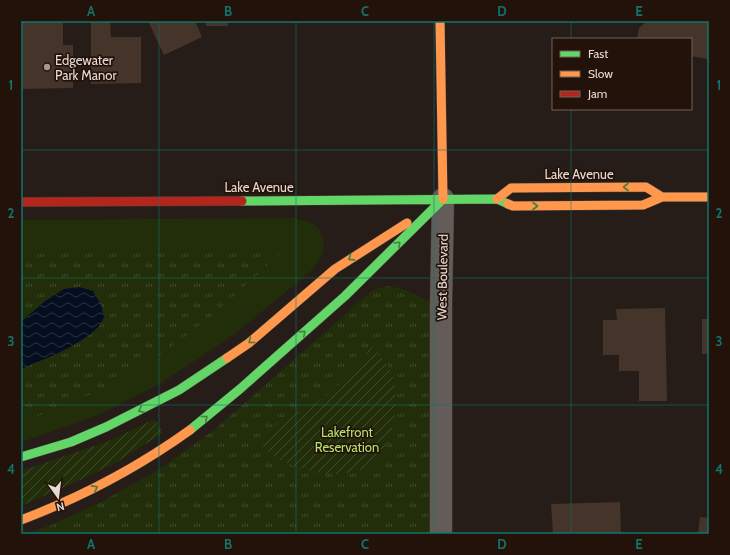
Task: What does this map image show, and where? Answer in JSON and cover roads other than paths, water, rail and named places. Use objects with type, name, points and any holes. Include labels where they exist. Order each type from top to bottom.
[{"type":"main road","name":"West Boulevard","points":[[440,21],[443,199]]},
{"type":"main road","name":"Lake Avenue","points":[[497,199],[511,188],[646,187],[662,197]]},
{"type":"main road","name":"Lake Avenue","points":[[21,202],[497,199],[513,206],[644,205],[662,197],[709,197]]},
{"type":"main road","points":[[21,457],[71,442],[106,427],[179,390],[214,368],[248,343],[335,269],[443,199]]},
{"type":"main road","points":[[21,520],[81,496],[149,458],[181,436],[242,387],[356,286],[443,199]]},
{"type":"street","name":"West Boulevard","points":[[441,534],[441,306],[443,199]]},
{"type":"water","points":[[79,287],[93,291],[101,305],[104,317],[100,324],[88,336],[79,342],[50,357],[21,369],[21,322],[45,301],[64,289]]},
{"type":"place","name":"Edgewater Park Manor","points":[[47,67]]},
{"type":"park label","name":"Lakefront Reservation","points":[[347,440]]}]
